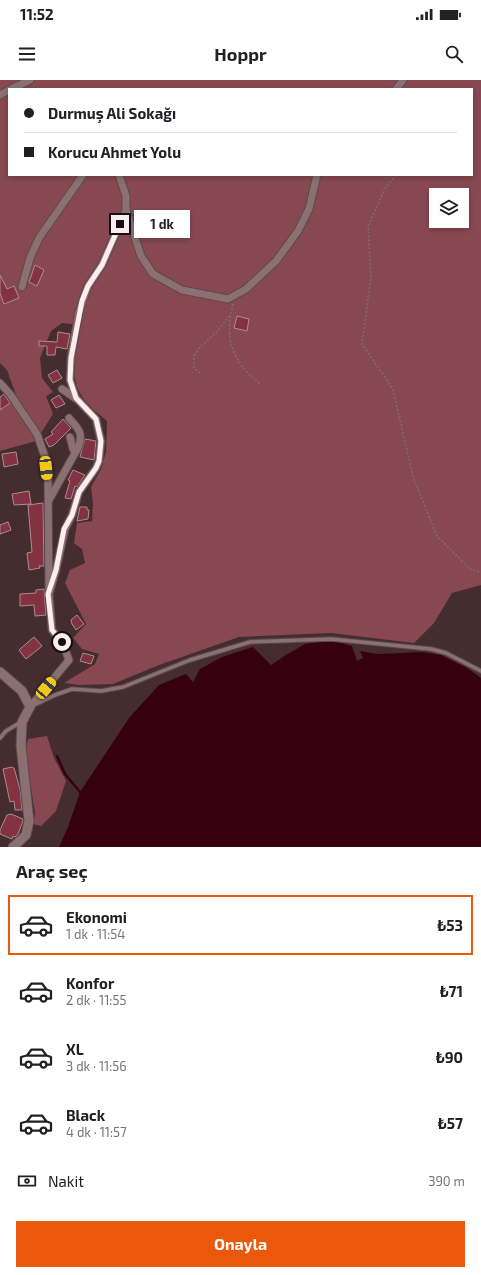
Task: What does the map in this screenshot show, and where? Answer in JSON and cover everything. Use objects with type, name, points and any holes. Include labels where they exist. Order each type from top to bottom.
[{"type":"street","points":[[14,88],[30,80]]},
{"type":"street","points":[[397,88],[403,80]]},
{"type":"street","points":[[22,288],[30,258],[39,238],[83,176]]},
{"type":"street","points":[[119,176],[126,196],[126,210],[141,256],[153,274],[182,290],[228,299],[246,289],[276,261],[298,231],[309,209],[317,176]]},
{"type":"street","points":[[78,400],[70,380],[71,358],[79,312],[88,286],[102,265],[126,210]]},
{"type":"street","points":[[0,383],[10,394],[37,434],[46,457],[48,502],[48,594],[52,630],[62,642],[69,660],[30,707],[22,722],[21,746],[29,821],[26,835],[13,847]]},
{"type":"street","points":[[48,594],[56,570],[64,529],[72,515],[79,492],[96,468],[99,461],[101,441],[96,419],[78,400],[62,389]]},
{"type":"street","points":[[48,502],[75,452],[81,437],[80,431],[69,418]]},
{"type":"street","points":[[70,437],[72,449],[75,452]]},
{"type":"street","points":[[0,672],[22,691],[30,707]]},
{"type":"lane","points":[[30,707],[72,689],[101,691],[123,687],[190,660],[250,642],[331,639],[431,649],[446,653],[481,671]]},
{"type":"lane","points":[[0,738],[6,731],[22,722]]},
{"type":"path","points":[[395,176],[385,189],[368,226],[371,278],[362,344],[393,389],[413,477],[436,536],[470,569],[481,572]]},
{"type":"path","points":[[200,373],[194,368],[194,356],[200,347],[216,333],[231,314],[230,333],[234,356],[246,372],[260,384]]},
{"type":"shaded area","points":[[0,80],[481,80],[481,585],[452,593],[434,623],[414,643],[331,633],[239,637],[159,665],[113,684],[79,685],[64,683],[95,664],[99,654],[82,649],[73,638],[86,624],[65,583],[70,570],[85,563],[82,549],[74,543],[77,523],[92,521],[93,503],[91,487],[101,469],[106,452],[107,421],[93,410],[86,402],[80,394],[77,385],[74,365],[80,325],[62,323],[51,331],[40,358],[42,378],[53,392],[46,396],[53,414],[36,441],[0,451],[0,406],[2,409],[17,398],[7,370],[0,363]]},
{"type":"shaded area","points":[[331,640],[352,646],[357,661],[363,658],[360,651],[378,654],[422,652],[441,655],[467,668],[481,678],[481,847],[59,847],[68,827],[80,792],[129,718],[159,685],[186,674],[193,682],[200,669],[222,657],[253,647],[271,665],[305,644]]},
{"type":"shaded area","points":[[47,736],[54,758],[66,781],[56,811],[41,826],[33,824],[35,813],[25,751],[28,739]]},
{"type":"building","points":[[35,265],[44,270],[37,286],[29,282]]},
{"type":"building","points":[[0,275],[7,289],[14,286],[19,298],[4,304],[0,293]]},
{"type":"building","points":[[237,316],[249,319],[247,331],[234,328]]},
{"type":"building","points":[[58,332],[70,334],[67,349],[56,347],[55,355],[47,355],[47,346],[39,346],[39,341],[57,342]]},
{"type":"building","points":[[57,370],[62,378],[53,383],[48,375]]},
{"type":"building","points":[[4,394],[10,403],[0,410],[0,397]]},
{"type":"building","points":[[59,395],[65,404],[56,408],[51,400]]},
{"type":"building","points":[[63,419],[71,428],[54,445],[49,447],[45,439],[53,434],[51,432]]},
{"type":"building","points":[[85,439],[96,441],[94,460],[80,457]]},
{"type":"building","points":[[16,452],[18,464],[4,467],[2,454]]},
{"type":"building","points":[[73,470],[85,475],[77,487],[75,486],[71,499],[65,498],[70,481],[68,480]]},
{"type":"building","points":[[29,491],[31,504],[14,505],[12,494]]},
{"type":"building","points":[[43,503],[44,566],[39,566],[40,568],[29,570],[27,553],[32,552],[28,505]]},
{"type":"building","points":[[80,507],[87,507],[87,510],[89,510],[88,519],[77,521]]},
{"type":"building","points":[[8,522],[11,530],[0,534],[0,525]]},
{"type":"building","points":[[44,589],[46,615],[35,616],[34,605],[20,606],[20,594],[36,593],[36,590]]},
{"type":"building","points":[[77,615],[84,624],[76,630],[71,620]]},
{"type":"building","points":[[34,637],[42,646],[26,659],[19,650]]},
{"type":"building","points":[[83,653],[94,656],[91,664],[80,661]]},
{"type":"building","points":[[14,768],[20,789],[22,810],[15,810],[14,801],[10,802],[3,769]]},
{"type":"building","points":[[11,814],[23,819],[18,834],[15,837],[13,836],[12,839],[0,834],[0,830],[7,815]]},
{"type":"waterway","points":[[57,756],[65,774],[80,792]]},
{"type":"route","points":[[62,642],[52,630],[48,594],[56,570],[64,529],[72,515],[79,492],[96,468],[99,461],[101,441],[96,419],[76,398],[70,380],[71,358],[82,301],[88,286],[102,265],[120,224]]}]
